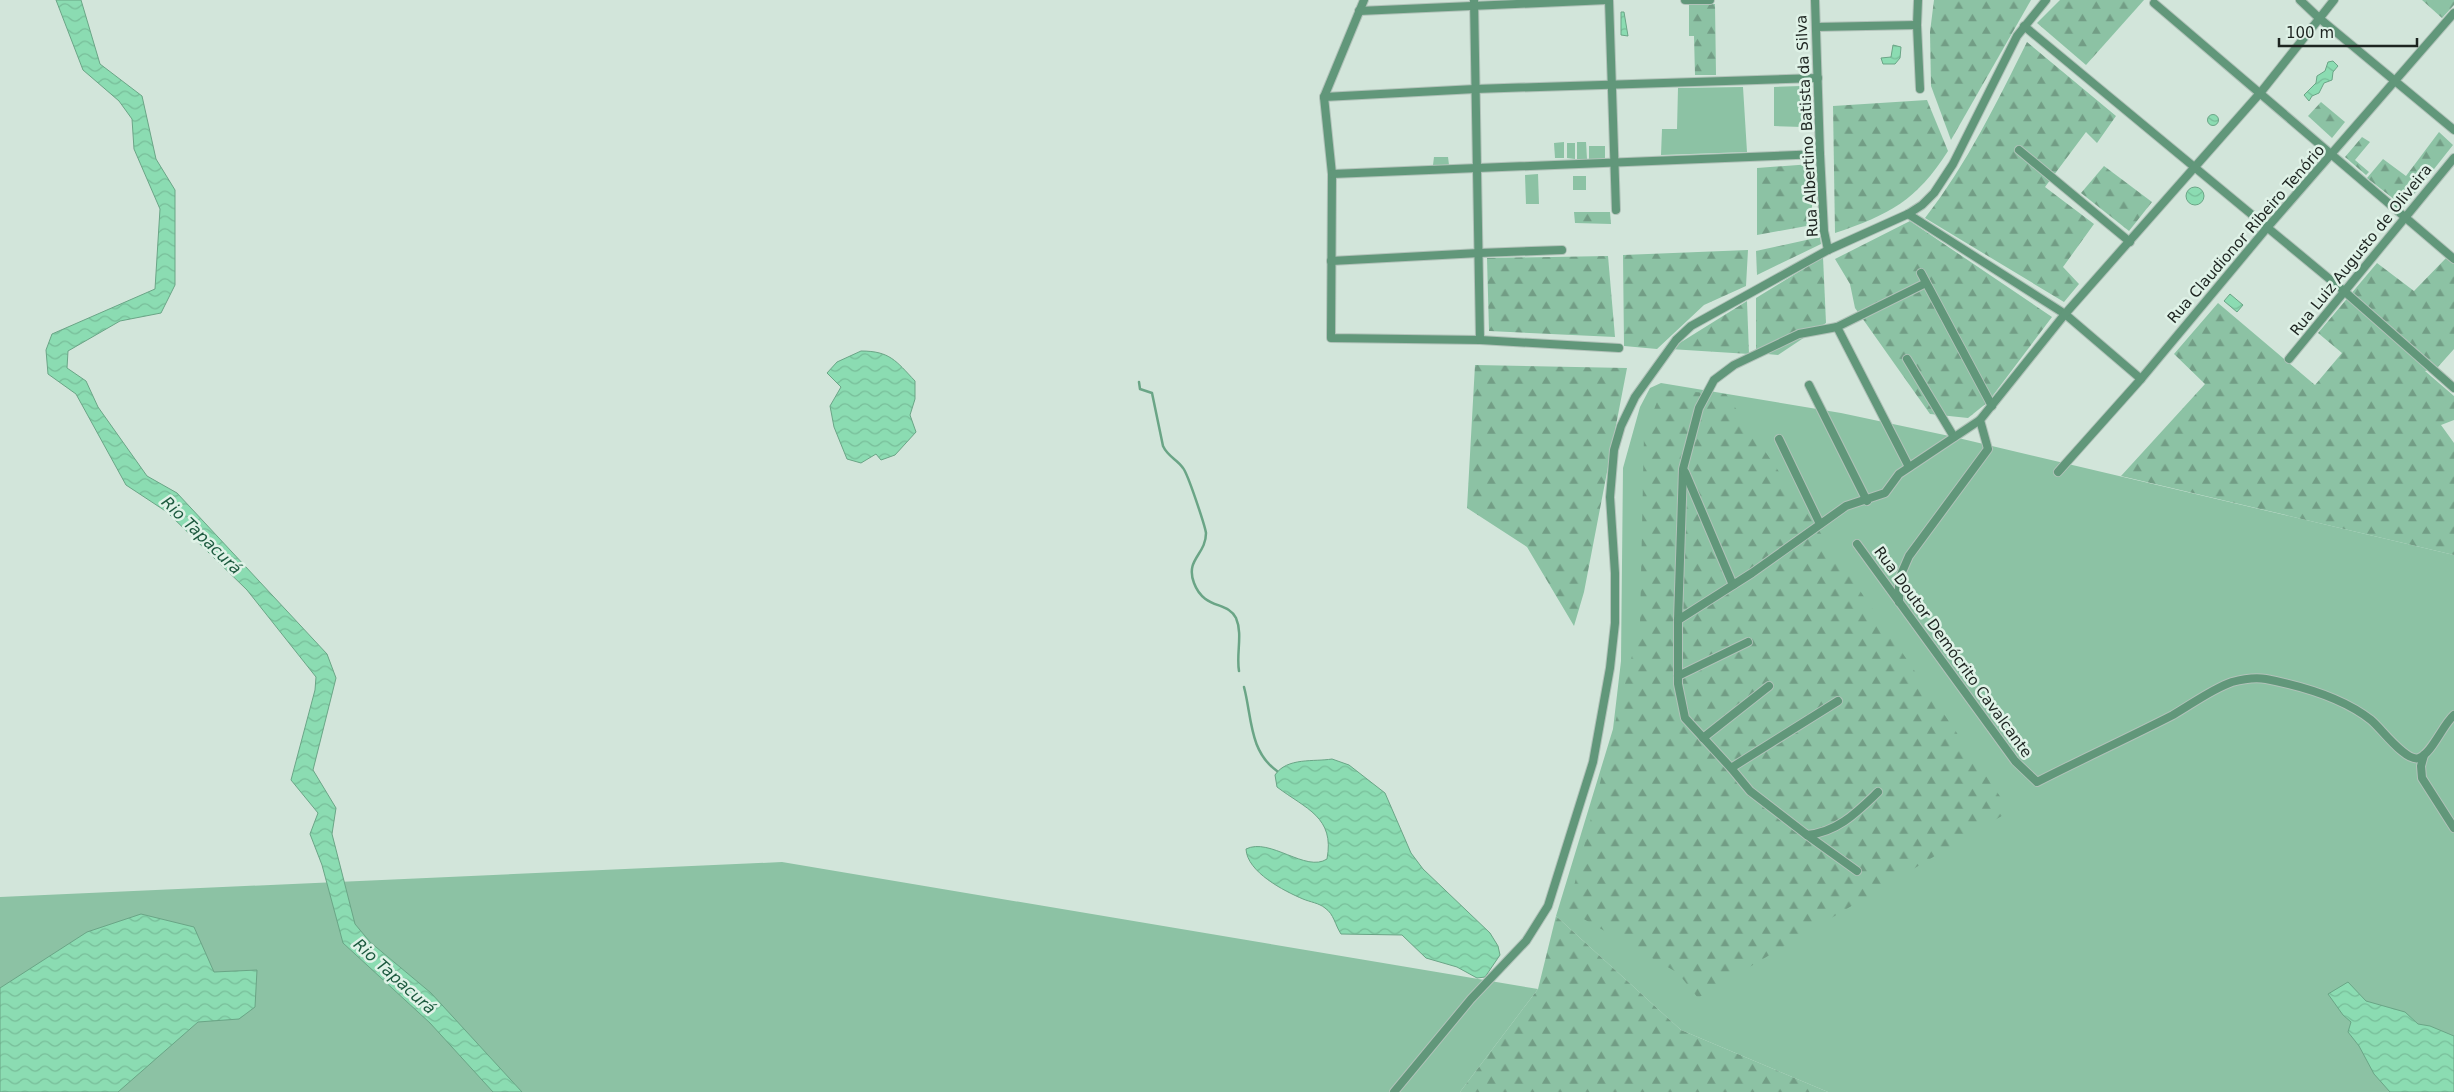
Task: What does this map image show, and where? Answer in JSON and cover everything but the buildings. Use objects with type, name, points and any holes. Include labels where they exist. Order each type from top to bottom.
[{"type":"street","points":[[1364,0],[1324,97],[1332,174],[1332,338],[1480,340],[1619,348]]},
{"type":"street","points":[[1358,12],[1474,3],[1608,0],[1616,210]]},
{"type":"street","points":[[1685,0],[1710,0]]},
{"type":"street","name":"Rua Albertino Batista da Silva","points":[[1815,0],[1824,231],[1828,250]]},
{"type":"street","points":[[1918,0],[1917,25],[1920,90]]},
{"type":"street","points":[[1394,1092],[1464,1006],[1526,941],[1548,906],[1593,762],[1601,724],[1615,623],[1611,469],[1620,426],[1635,397],[1676,340],[1691,326],[1828,250],[1908,214],[1934,193],[1953,164],[2008,52],[2024,26],[2046,0]]},
{"type":"street","points":[[2300,0],[2454,130]]},
{"type":"street","points":[[1678,620],[1733,585],[1846,506],[1867,501],[1885,493],[1899,474],[1909,466],[1980,420],[2066,314],[2261,92],[2334,0]]},
{"type":"street","points":[[1474,3],[1480,340]]},
{"type":"street","points":[[2154,3],[2261,92],[2332,156],[2454,259]]},
{"type":"street","name":"Rua Claudionor Ribeiro Tenório","points":[[2058,472],[2142,380],[2266,229],[2332,156],[2454,12]]},
{"type":"street","points":[[1816,27],[1917,25]]},
{"type":"street","points":[[2024,26],[2266,229],[2344,291],[2454,388]]},
{"type":"street","points":[[1324,97],[1475,89],[1818,78]]},
{"type":"street","points":[[2019,150],[2130,242]]},
{"type":"street","points":[[1332,174],[1477,167],[1614,164],[1820,154]]},
{"type":"street","name":"Rua Luiz Augusto de Oliveira","points":[[2289,359],[2406,219],[2454,158]]},
{"type":"street","points":[[1908,214],[2066,314],[2142,380]]},
{"type":"street","points":[[1331,261],[1562,250]]},
{"type":"street","points":[[1921,273],[1992,406]]},
{"type":"street","points":[[1857,871],[1750,791],[1686,718],[1678,676],[1678,620],[1684,469],[1699,408],[1714,380],[1734,365],[1800,334],[1837,327],[1926,283]]},
{"type":"street","points":[[1837,327],[1909,466]]},
{"type":"street","points":[[1907,359],[1954,437]]},
{"type":"street","points":[[1809,386],[1867,501]]},
{"type":"street","points":[[1899,602],[1899,579],[1909,556],[1988,449],[1980,420]]},
{"type":"street","points":[[1778,439],[1820,524]]},
{"type":"street","points":[[1684,469],[1733,585]]},
{"type":"street","name":"Rua Doutor Demócrito Cavalcante","points":[[1857,544],[2015,761],[2037,782],[2172,715],[2230,683],[2252,678],[2265,679],[2302,688],[2341,701],[2377,725],[2407,757],[2418,759],[2424,754]]},
{"type":"street","points":[[1678,676],[1748,642]]},
{"type":"street","points":[[1703,738],[1769,686]]},
{"type":"street","points":[[1731,768],[1838,701]]},
{"type":"street","points":[[2454,715],[2424,754],[2421,766],[2422,778],[2454,828]]},
{"type":"street","points":[[1807,835],[1822,834],[1839,826],[1878,792]]},
{"type":"green space","points":[[1934,0],[2031,0],[1951,140],[1931,86],[1930,32]]},
{"type":"green space","points":[[2060,0],[2144,0],[2086,65],[2037,23]]},
{"type":"green space","points":[[2422,0],[2454,0],[2454,5],[2442,18]]},
{"type":"green space","points":[[1715,4],[1716,75],[1695,75],[1694,36],[1689,36],[1689,5]]},
{"type":"green space","points":[[2027,42],[2116,116],[2097,143],[2086,132],[2045,187],[2094,224],[2063,267],[2079,284],[2064,302],[1925,218],[1968,154],[1993,110]]},
{"type":"green space","points":[[1801,86],[1802,127],[1774,126],[1774,87]]},
{"type":"green space","points":[[1743,87],[1747,152],[1661,155],[1662,129],[1677,129],[1678,88]]},
{"type":"green space","points":[[1927,100],[1948,151],[1925,182],[1900,204],[1871,219],[1835,233],[1833,106]]},
{"type":"green space","points":[[2321,102],[2345,122],[2332,138],[2308,116]]},
{"type":"green space","points":[[2439,132],[2453,145],[2404,207],[2367,178],[2383,159],[2406,176]]},
{"type":"green space","points":[[2362,137],[2370,142],[2355,160],[2369,172],[2366,175],[2345,157]]},
{"type":"green space","points":[[1564,142],[1564,158],[1555,158],[1554,143]]},
{"type":"green space","points":[[1577,142],[1586,142],[1587,159],[1577,159]]},
{"type":"green space","points":[[1567,143],[1575,143],[1575,159],[1567,158]]},
{"type":"green space","points":[[1589,146],[1605,146],[1605,160],[1589,159]]},
{"type":"green space","points":[[1434,157],[1448,157],[1449,165],[1433,165]]},
{"type":"green space","points":[[1812,164],[1812,225],[1757,235],[1757,168]]},
{"type":"green space","points":[[2104,166],[2152,202],[2129,231],[2081,193]]},
{"type":"green space","points":[[1538,174],[1539,204],[1526,204],[1525,175]]},
{"type":"green space","points":[[1573,176],[1586,176],[1586,190],[1573,190]]},
{"type":"green space","points":[[1574,212],[1610,212],[1611,224],[1575,223]]},
{"type":"green space","points":[[1910,221],[2052,317],[1988,402],[1968,418],[1930,414],[1855,308],[1850,284],[1835,259]]},
{"type":"green space","points":[[1820,237],[1821,244],[1757,275],[1756,251]]},
{"type":"green space","points":[[1748,250],[1746,286],[1704,305],[1657,349],[1624,346],[1623,255]]},
{"type":"green space","points":[[1608,256],[1615,337],[1489,331],[1487,258]]},
{"type":"green space","points":[[2448,256],[2454,261],[2454,349],[2437,368],[2425,371],[2454,396],[2454,420],[2441,425],[2454,443],[2454,555],[2121,476],[2205,384],[2174,354],[2218,303],[2315,385],[2342,353],[2318,333],[2377,263],[2414,291]]},
{"type":"green space","points":[[1823,257],[1826,323],[1778,355],[1756,353],[1756,298]]},
{"type":"green space","points":[[1747,301],[1749,354],[1670,349]]},
{"type":"green space","points":[[1475,365],[1627,368],[1584,592],[1574,626],[1527,547],[1467,508]]},
{"type":"green space","points":[[1661,383],[1841,413],[1954,437],[2454,555],[2454,1092],[1828,1092],[1681,1030],[1556,916],[1613,729],[1621,661],[1623,468],[1640,407],[1650,388]]},
{"type":"green space","points":[[1662,390],[1726,394],[2010,811],[1698,998],[1678,973],[1568,910],[1640,624],[1644,434]]},
{"type":"green space","points":[[782,862],[1538,989],[1460,1092],[0,1092],[0,897]]},
{"type":"green space","points":[[1556,916],[1681,1030],[1828,1092],[1460,1092],[1538,989]]},
{"type":"water","name":"Rio Tapacurá","points":[[56,0],[81,0],[100,64],[142,96],[156,159],[175,190],[175,285],[161,313],[120,321],[68,351],[67,368],[86,381],[98,407],[147,476],[177,493],[327,654],[336,678],[313,770],[336,808],[332,834],[355,924],[370,942],[431,993],[522,1092],[493,1092],[430,1023],[343,943],[322,865],[310,834],[318,813],[291,780],[315,690],[316,677],[247,590],[167,512],[126,485],[76,394],[48,374],[46,350],[52,334],[155,289],[160,209],[134,149],[132,119],[119,101],[83,70]]},
{"type":"water","points":[[1621,12],[1624,12],[1628,36],[1621,35]]},
{"type":"water","points":[[1893,45],[1901,47],[1900,58],[1895,64],[1883,64],[1881,58],[1891,57]]},
{"type":"water","points":[[2333,61],[2338,66],[2333,72],[2332,80],[2324,83],[2319,93],[2312,96],[2309,101],[2304,95],[2316,83],[2317,76],[2325,71],[2328,62]]},
{"type":"water","points":[[2213,114],[2219,120],[2213,126],[2207,120]]},
{"type":"water","points":[[2195,187],[2201,190],[2204,196],[2201,202],[2195,205],[2189,202],[2186,196],[2189,190]]},
{"type":"water","points":[[2230,294],[2243,305],[2237,312],[2224,301]]},
{"type":"water","points":[[861,351],[871,351],[892,358],[915,381],[915,399],[910,415],[916,432],[895,455],[881,460],[876,454],[861,463],[847,459],[834,427],[830,406],[841,387],[827,373],[837,362]]},
{"type":"water","points":[[1332,759],[1349,765],[1385,793],[1411,853],[1423,869],[1490,933],[1498,946],[1500,955],[1485,977],[1477,978],[1457,967],[1426,958],[1402,935],[1341,934],[1328,910],[1277,886],[1259,873],[1253,865],[1246,849],[1256,847],[1266,847],[1309,862],[1327,859],[1327,833],[1322,824],[1308,808],[1277,787],[1275,775],[1286,765],[1301,761]]},
{"type":"water","points":[[141,914],[194,927],[214,972],[257,970],[255,1007],[239,1019],[198,1022],[118,1092],[0,1092],[0,988],[87,932]]},
{"type":"water","points":[[2348,982],[2366,1001],[2405,1012],[2418,1024],[2430,1026],[2454,1036],[2454,1092],[2390,1092],[2374,1074],[2359,1046],[2348,1032],[2351,1022],[2343,1015],[2328,994]]},
{"type":"waterway","points":[[1139,382],[1140,389],[1152,393],[1163,446],[1167,453],[1183,468],[1196,500],[1206,533],[1203,547],[1192,568],[1194,583],[1198,592],[1210,601],[1227,609],[1236,618],[1239,631],[1239,671]]},
{"type":"waterway","points":[[1244,687],[1256,744],[1261,754],[1277,771]]}]
